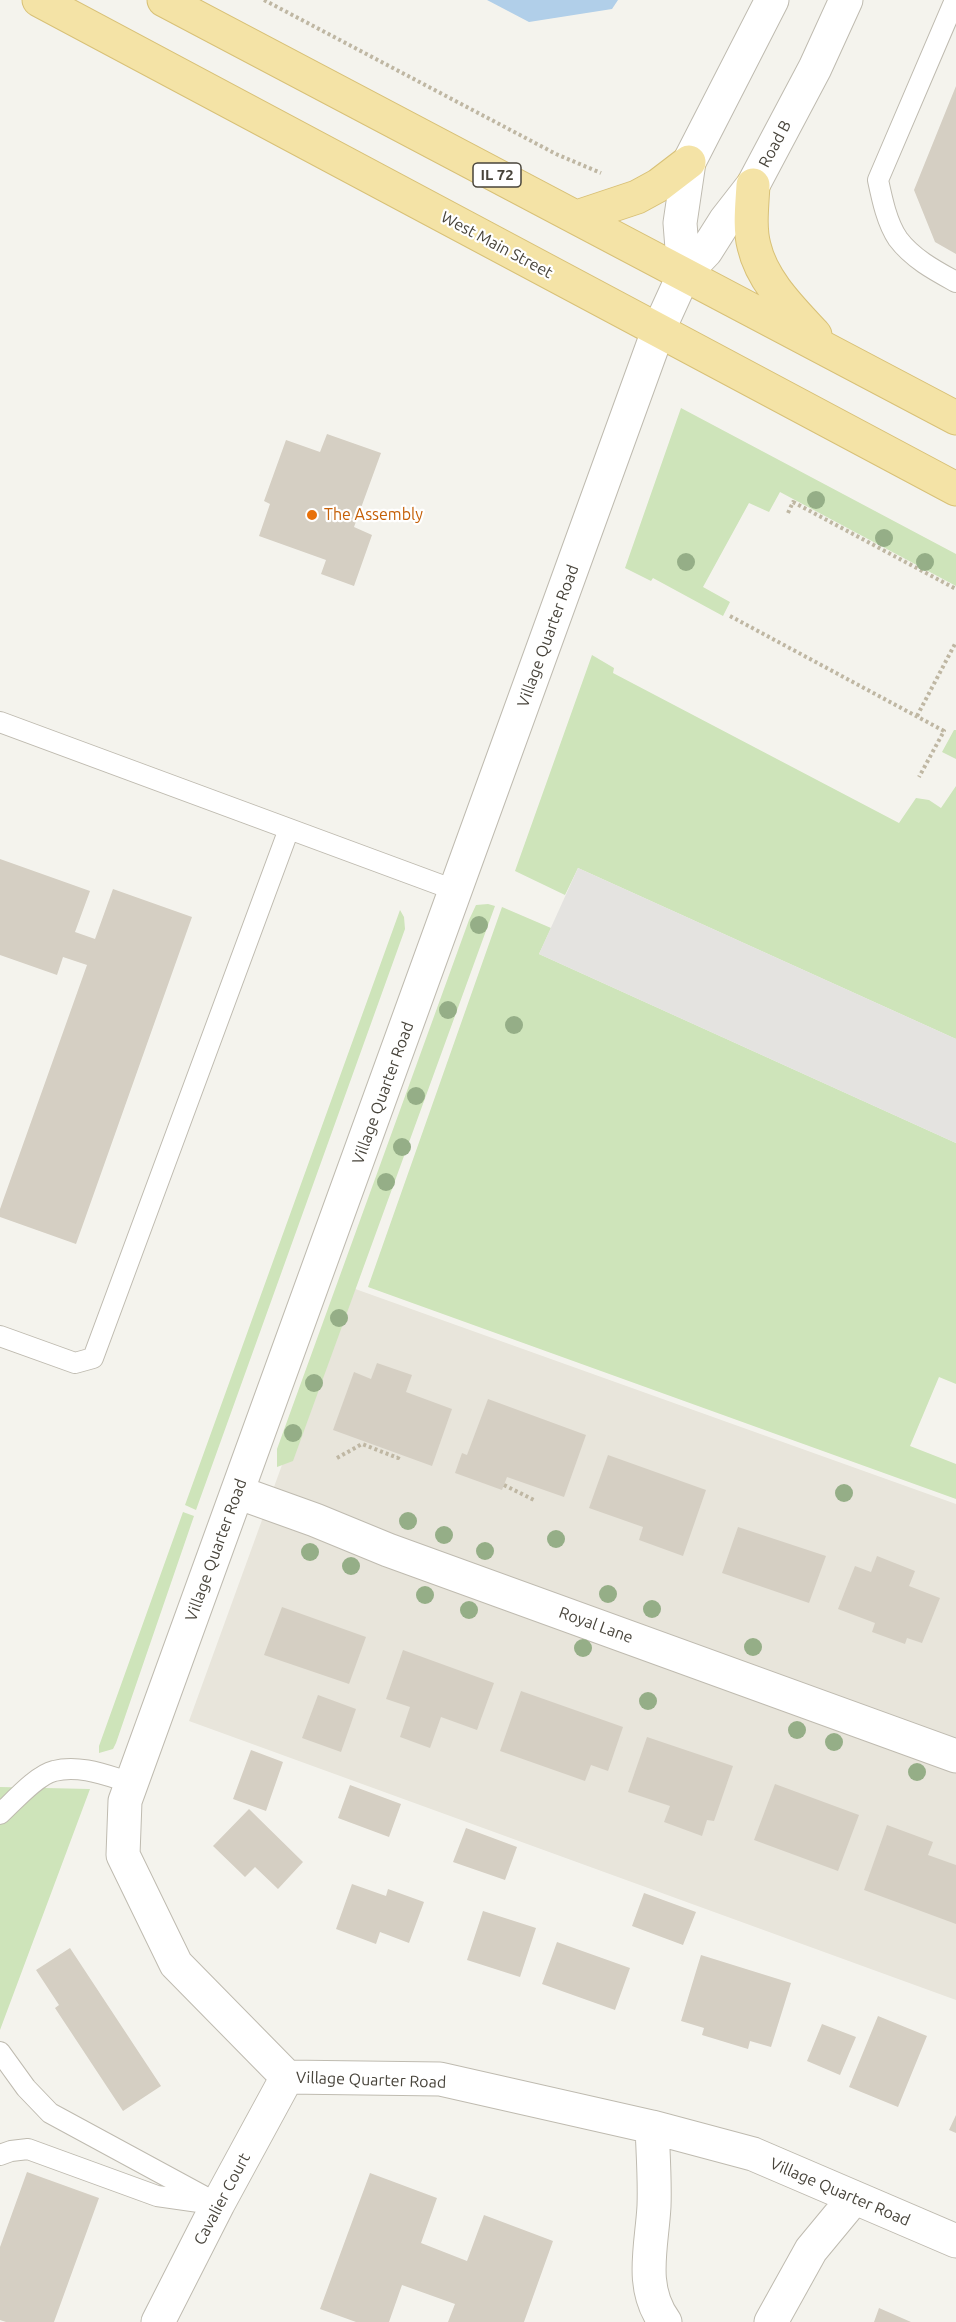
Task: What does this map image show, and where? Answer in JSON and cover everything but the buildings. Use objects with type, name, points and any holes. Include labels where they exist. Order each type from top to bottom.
[{"type":"main road","name":"West Main Street","points":[[39,0],[956,489]]},
{"type":"main road","name":"IL 72","points":[[164,0],[956,418]]},
{"type":"main road","points":[[577,217],[637,197],[659,185],[689,162]]},
{"type":"main road","points":[[753,185],[751,218],[754,246],[766,277],[793,311],[830,351]]},
{"type":"street","name":"Road B","points":[[684,274],[680,223],[689,162],[772,0]]},
{"type":"street","name":"Road B","points":[[658,331],[684,274],[706,251],[725,221],[753,185],[815,68],[846,0]]},
{"type":"street","name":"Village Quarter Road","points":[[658,331],[457,891],[125,1801],[123,1856],[176,1964],[287,2077],[440,2079],[652,2127],[753,2154],[956,2241]]},
{"type":"street","name":"Royal Lane","points":[[237,1492],[315,1520],[388,1550],[956,1756]]},
{"type":"street","name":"Cavalier Court","points":[[158,2322],[218,2204],[287,2077]]},
{"type":"street","points":[[652,2127],[654,2205],[647,2273],[653,2297],[665,2322]]},
{"type":"street","points":[[771,2322],[811,2250],[854,2198]]},
{"type":"lane","points":[[955,0],[878,180],[884,205],[898,239],[926,266],[956,282]]},
{"type":"lane","points":[[0,722],[457,891]]},
{"type":"lane","points":[[0,1336],[75,1363],[93,1358],[289,829]]},
{"type":"lane","points":[[0,1814],[31,1785],[52,1771],[85,1770],[132,1783]]},
{"type":"lane","points":[[0,2052],[26,2088],[50,2113],[218,2204]]},
{"type":"lane","points":[[0,2155],[28,2149],[157,2196],[218,2204]]},
{"type":"path","points":[[264,0],[556,154],[605,175]]},
{"type":"path","points":[[788,513],[793,502],[956,589]]},
{"type":"path","points":[[730,616],[944,730],[919,777]]},
{"type":"path","points":[[917,716],[956,642]]},
{"type":"path","points":[[337,1458],[362,1444],[398,1458],[400,1454]]},
{"type":"path","points":[[504,1485],[536,1501]]},
{"type":"shaded area","points":[[578,868],[956,1039],[956,1143],[539,954]]},
{"type":"shaded area","points":[[347,1286],[956,1504],[956,2000],[189,1721]]},
{"type":"green space","points":[[681,408],[956,554],[956,586],[780,492],[769,512],[749,503],[703,587],[730,602],[723,616],[653,578],[651,581],[625,568]]},
{"type":"green space","points":[[592,655],[614,668],[613,673],[899,823],[916,798],[929,800],[941,808],[956,786],[956,1039],[578,868],[565,895],[515,871]]},
{"type":"green space","points":[[956,730],[956,759],[942,752]]},
{"type":"green space","points":[[476,905],[495,906],[293,1461],[277,1467],[277,1449],[469,920]]},
{"type":"green space","points":[[502,907],[551,928],[539,954],[956,1143],[956,1384],[939,1377],[910,1446],[956,1464],[956,1499],[368,1287]]},
{"type":"green space","points":[[400,910],[404,917],[405,929],[196,1510],[185,1505]]},
{"type":"green space","points":[[183,1512],[194,1516],[116,1743],[113,1749],[99,1753],[99,1746]]},
{"type":"green space","points":[[0,1787],[90,1789],[0,2030]]},
{"type":"water","points":[[487,0],[618,0],[612,9],[529,22]]},
{"type":"place","name":"The Assembly","points":[[312,515]]}]
